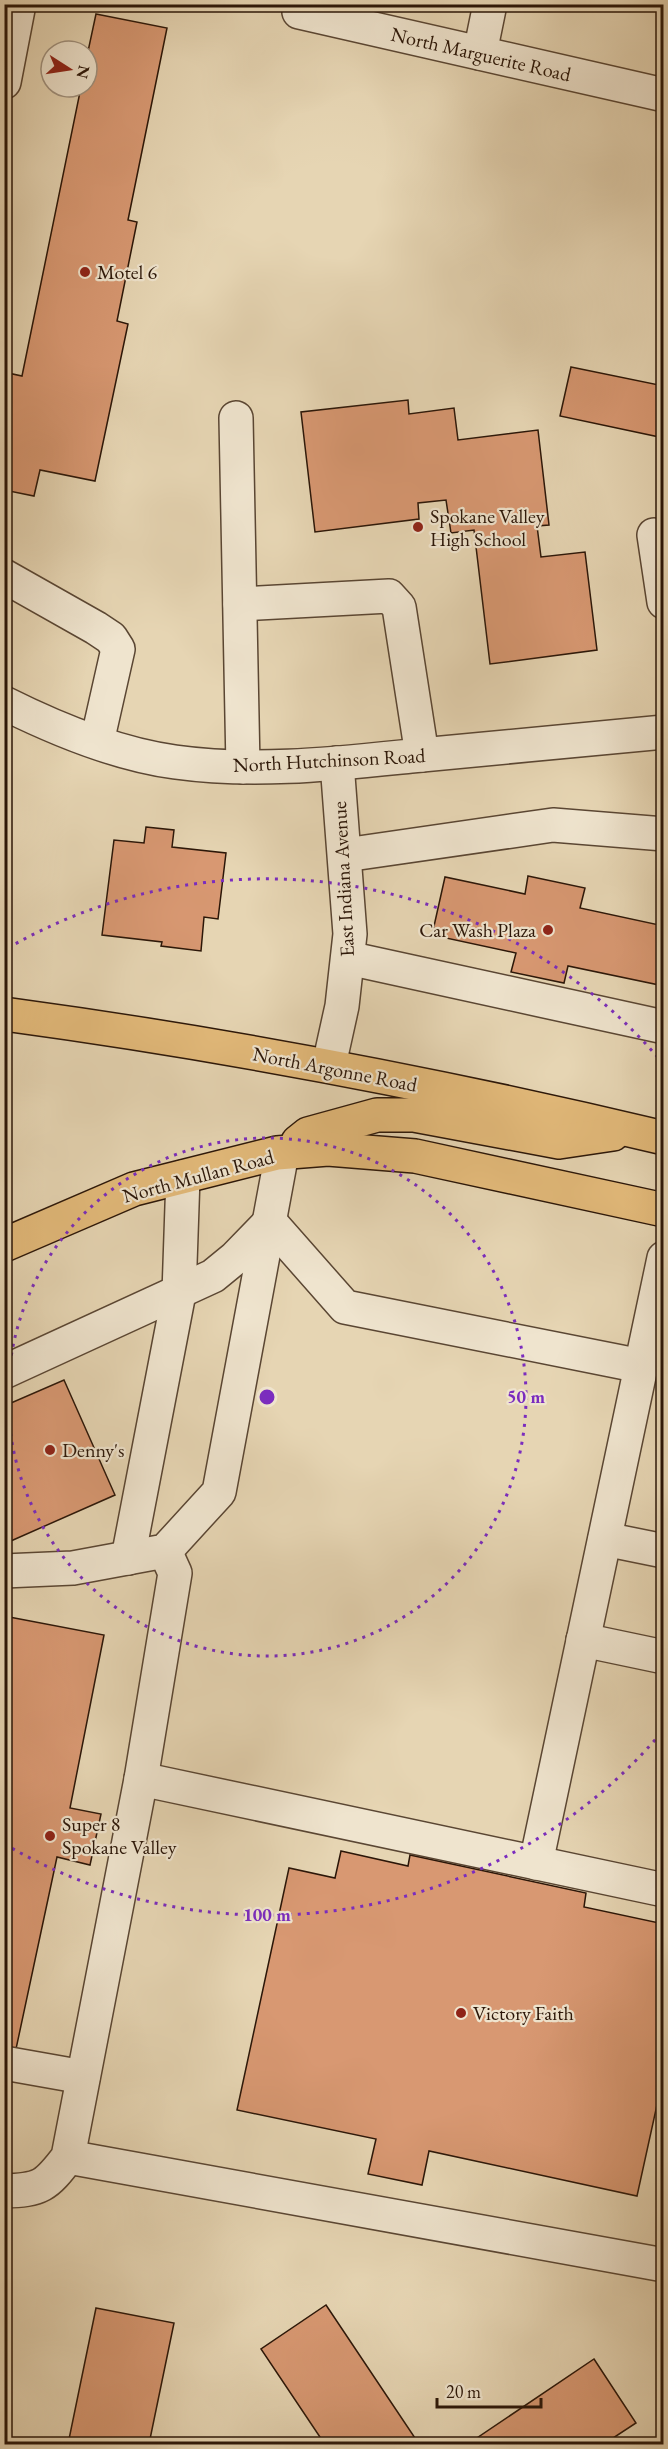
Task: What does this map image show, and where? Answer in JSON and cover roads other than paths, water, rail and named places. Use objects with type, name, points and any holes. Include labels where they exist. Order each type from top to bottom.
[{"type":"main road","name":"North Argonne Road","points":[[4,1014],[119,1030],[329,1065],[648,1135]]},
{"type":"main road","points":[[282,1153],[309,1134],[377,1115],[414,1115],[559,1142],[648,1135]]},
{"type":"main road","name":"North Mullan Road","points":[[4,1245],[134,1189],[282,1153],[328,1149],[415,1156],[663,1210]]},
{"type":"street","points":[[4,82],[19,4]]},
{"type":"street","points":[[480,53],[490,4]]},
{"type":"street","name":"North Marguerite Road","points":[[298,12],[663,95]]},
{"type":"street","points":[[236,418],[243,766]]},
{"type":"street","points":[[654,535],[663,602]]},
{"type":"street","points":[[4,576],[96,628],[111,638],[118,649],[97,742]]},
{"type":"street","points":[[240,604],[389,596],[399,607],[422,755]]},
{"type":"street","name":"North Hutchinson Road","points":[[4,703],[97,742],[173,762],[243,766],[337,763],[663,732]]},
{"type":"street","name":"East Indiana Avenue","points":[[329,1065],[348,958],[350,934],[337,763]]},
{"type":"street","points":[[345,855],[553,825],[663,834]]},
{"type":"street","points":[[348,958],[663,1027]]},
{"type":"street","points":[[4,1571],[73,1568],[165,1551],[219,1492],[282,1153]]},
{"type":"street","points":[[128,1558],[179,1293],[183,1177]]},
{"type":"street","points":[[4,1372],[213,1276],[235,1258],[270,1222]]},
{"type":"street","points":[[270,1222],[345,1307],[650,1348]]},
{"type":"street","points":[[536,1863],[605,1539],[650,1348],[663,1258]]},
{"type":"street","points":[[605,1539],[663,1551]]},
{"type":"street","points":[[4,2191],[29,2191],[50,2181],[68,2157],[141,1779],[175,1573],[165,1551]]},
{"type":"street","points":[[583,1640],[663,1657]]},
{"type":"street","points":[[141,1779],[663,1890]]},
{"type":"street","points":[[4,2063],[83,2077]]},
{"type":"street","points":[[68,2157],[663,2265]]},
{"type":"place","name":"Motel 6","points":[[85,272]]},
{"type":"place","name":"Spokane Valley High School","points":[[418,527]]},
{"type":"place","name":"Car Wash Plaza","points":[[548,930]]},
{"type":"place","name":"Denny's","points":[[50,1450]]},
{"type":"place","name":"Super 8 Spokane Valley","points":[[50,1836]]},
{"type":"place","name":"Victory Faith","points":[[461,2013]]}]
